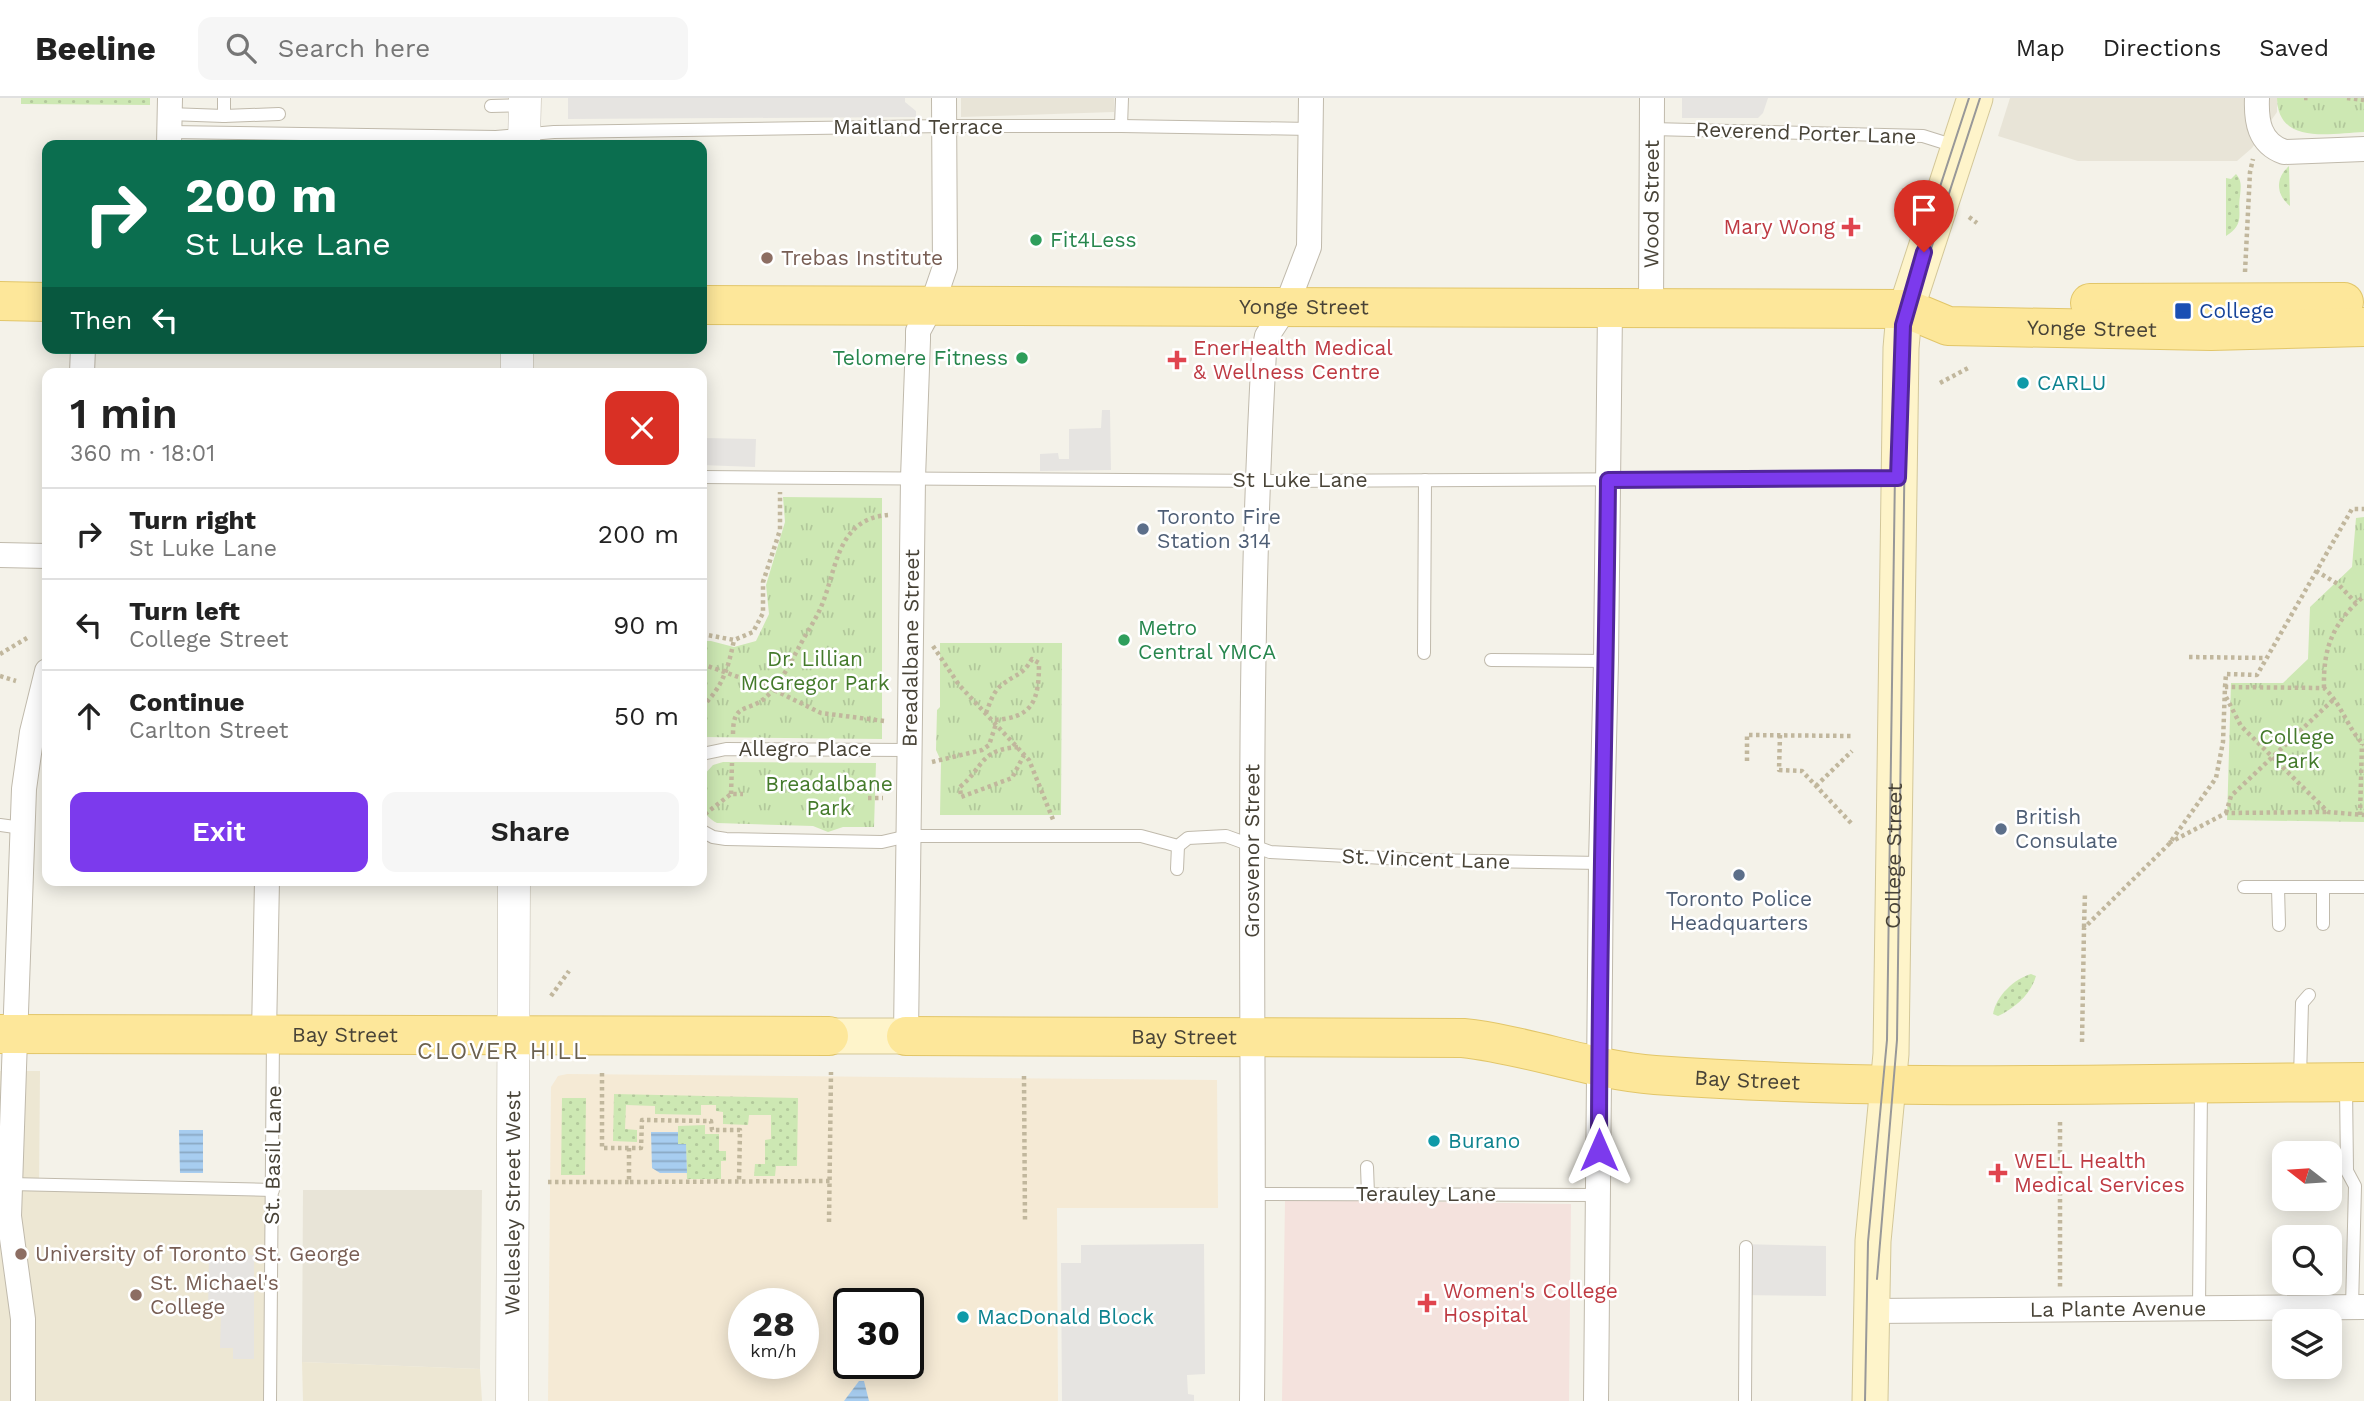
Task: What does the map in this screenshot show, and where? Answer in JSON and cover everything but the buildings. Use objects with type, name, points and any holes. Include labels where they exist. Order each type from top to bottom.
[{"type":"main road","name":"College Street","points":[[1870,1401],[1873,1241],[1892,1040],[1901,348],[1906,310],[1961,148],[1975,98]]},
{"type":"main road","points":[[0,301],[42,302]]},
{"type":"main road","name":"Yonge Street","points":[[707,305],[1906,310],[1951,304],[2364,301]]},
{"type":"main road","name":"Yonge Street","points":[[1906,310],[1948,326],[2211,331],[2364,327]]},
{"type":"main road","name":"Bay Street","points":[[8,1034],[514,1034],[830,1054],[906,1036],[1463,1038],[1532,1049],[1599,1066],[1652,1075],[1846,1085],[2355,1082]]},
{"type":"street","name":"Breadalbane Street","points":[[906,1036],[918,331],[932,305],[945,267],[944,98]]},
{"type":"street","name":"Grosvenor Street","points":[[1252,1401],[1252,845],[1257,480],[1267,336],[1286,307],[1309,247],[1311,98]]},
{"type":"street","name":"Wood Street","points":[[1651,98],[1651,309]]},
{"type":"street","points":[[2257,98],[2256,115],[2266,142],[2265,150],[2284,152],[2364,149]]},
{"type":"street","points":[[1596,1401],[1610,309]]},
{"type":"street","points":[[0,555],[42,556]]},
{"type":"street","points":[[23,1401],[23,1319],[9,1216],[11,826],[39,744],[42,717]]},
{"type":"street","points":[[267,886],[269,1034]]},
{"type":"street","name":"Wellesley Street West","points":[[512,1401],[514,886]]},
{"type":"street","name":"La Plante Avenue","points":[[1871,1311],[2358,1307]]},
{"type":"lane","points":[[224,98],[224,116]]},
{"type":"lane","points":[[1121,126],[1122,98]]},
{"type":"lane","points":[[491,106],[524,120]]},
{"type":"lane","points":[[169,122],[279,114]]},
{"type":"lane","points":[[169,122],[496,137],[524,120]]},
{"type":"lane","name":"Maitland Terrace","points":[[524,120],[1311,129]]},
{"type":"lane","name":"Reverend Porter Lane","points":[[1652,129],[1923,136],[1961,148]]},
{"type":"lane","name":"St Luke Lane","points":[[707,477],[1257,480],[1898,478]]},
{"type":"lane","points":[[1424,653],[1425,480]]},
{"type":"lane","points":[[1490,660],[1606,661]]},
{"type":"lane","name":"Allegro Place","points":[[707,753],[732,749],[909,750]]},
{"type":"lane","points":[[707,834],[726,839],[882,842],[908,836],[1141,836],[1178,846],[1177,869]]},
{"type":"lane","name":"St. Vincent Lane","points":[[1178,846],[1188,838],[1226,836],[1270,852],[1354,857],[1601,863]]},
{"type":"lane","points":[[2244,887],[2364,887]]},
{"type":"lane","points":[[2323,887],[2323,924]]},
{"type":"lane","points":[[2278,888],[2279,925]]},
{"type":"lane","points":[[2300,1082],[2301,997]]},
{"type":"lane","name":"St. Basil Lane","points":[[269,1034],[273,1190],[270,1401]]},
{"type":"lane","points":[[2355,1082],[2347,1171],[2355,1186],[2358,1307]]},
{"type":"lane","points":[[2199,1309],[2202,1083]]},
{"type":"lane","points":[[1367,1167],[1368,1194]]},
{"type":"lane","points":[[10,1184],[273,1190]]},
{"type":"lane","name":"Terauley Lane","points":[[1252,1194],[1599,1195]]},
{"type":"lane","points":[[1745,1401],[1746,1247]]},
{"type":"path","points":[[2347,98],[2364,100]]},
{"type":"path","points":[[2246,302],[2244,276],[2247,262],[2250,172],[2265,150]]},
{"type":"path","points":[[1897,217],[1904,189]]},
{"type":"path","points":[[1969,216],[1977,223]]},
{"type":"path","points":[[1940,383],[1970,368]]},
{"type":"path","points":[[707,635],[734,640],[753,632],[763,613],[763,582],[780,530],[780,477]]},
{"type":"path","points":[[2084,928],[2169,844],[2216,778],[2223,742],[2225,674],[2256,675],[2352,509],[2364,509]]},
{"type":"path","points":[[731,794],[733,720],[739,711],[763,700],[792,660],[821,606],[836,556],[853,529],[872,516],[888,515]]},
{"type":"path","points":[[2316,571],[2339,584],[2356,603]]},
{"type":"path","points":[[2324,688],[2324,666],[2332,637],[2338,624],[2364,596]]},
{"type":"path","points":[[0,654],[27,638]]},
{"type":"path","points":[[707,702],[728,671],[734,640]]},
{"type":"path","points":[[931,643],[959,685],[1024,755],[1040,786],[1059,835]]},
{"type":"path","points":[[2189,657],[2266,658]]},
{"type":"path","points":[[986,713],[1002,684],[1022,673],[1032,659],[1039,663],[1039,681],[1028,710],[1019,717],[995,722]]},
{"type":"path","points":[[707,665],[772,689],[821,713],[884,721]]},
{"type":"path","points":[[0,676],[16,681]]},
{"type":"path","points":[[2169,844],[2226,813],[2328,812],[2362,815],[2363,744],[2335,698],[2324,688],[2225,687]]},
{"type":"path","points":[[2225,695],[2241,726],[2328,812]]},
{"type":"path","points":[[2226,813],[2231,796],[2335,698]]},
{"type":"path","points":[[932,762],[982,750],[989,745],[995,722]]},
{"type":"path","points":[[1747,761],[1747,735],[1852,736]]},
{"type":"path","points":[[1780,735],[1779,770],[1802,771],[1852,824]]},
{"type":"path","points":[[1018,747],[990,753],[960,787],[961,797],[1012,778],[1024,755]]},
{"type":"path","points":[[1816,786],[1852,751]]},
{"type":"path","points":[[707,813],[731,794],[743,794]]},
{"type":"path","points":[[868,798],[883,799]]},
{"type":"path","points":[[2082,1042],[2085,893]]},
{"type":"path","points":[[551,996],[569,971]]},
{"type":"path","points":[[829,1222],[830,1054]]},
{"type":"path","points":[[602,1073],[602,1148],[642,1148],[642,1120],[711,1121],[712,1130],[740,1130],[739,1182]]},
{"type":"path","points":[[1024,1076],[1025,1222]]},
{"type":"path","points":[[2060,1122],[2060,1288]]},
{"type":"path","points":[[629,1148],[629,1182]]},
{"type":"path","points":[[548,1182],[830,1181]]},
{"type":"shaded area","points":[[568,98],[905,98],[905,102],[916,111],[916,117],[568,119]]},
{"type":"shaded area","points":[[961,98],[1114,98],[1114,112],[961,117]]},
{"type":"shaded area","points":[[1682,98],[1768,98],[1763,113],[1758,118],[1682,118]]},
{"type":"shaded area","points":[[2010,98],[2277,98],[2277,112],[2252,148],[2237,161],[2078,161],[1998,136]]},
{"type":"shaded area","points":[[1102,410],[1110,410],[1111,470],[1040,471],[1040,454],[1058,453],[1059,459],[1069,459],[1069,429],[1101,428]]},
{"type":"shaded area","points":[[707,438],[756,439],[755,467],[707,465]]},
{"type":"shaded area","name":"St. Michael's College","points":[[0,1071],[40,1071],[39,1188],[273,1190],[270,1401],[0,1401]]},
{"type":"shaded area","points":[[567,1074],[1217,1080],[1218,1208],[1057,1208],[1058,1401],[548,1401],[551,1087],[558,1076]]},
{"type":"shaded area","points":[[303,1190],[482,1190],[480,1369],[302,1362]]},
{"type":"shaded area","name":"Women's College Hospital","points":[[1285,1200],[1571,1204],[1569,1401],[1282,1401]]},
{"type":"shaded area","points":[[1204,1244],[1205,1374],[1187,1375],[1188,1394],[1194,1395],[1194,1401],[1062,1401],[1061,1263],[1081,1263],[1081,1245]]},
{"type":"shaded area","points":[[1740,1244],[1826,1246],[1826,1296],[1740,1295]]},
{"type":"shaded area","points":[[209,1255],[254,1255],[254,1359],[233,1359],[233,1348],[220,1348],[221,1313],[208,1313]]},
{"type":"shaded area","points":[[302,1362],[480,1369],[482,1401],[303,1401]]},
{"type":"green space","points":[[21,98],[150,98],[150,105],[21,104]]},
{"type":"green space","points":[[2277,98],[2364,98],[2364,132],[2322,134],[2296,130],[2286,124]]},
{"type":"green space","points":[[2289,166],[2290,206],[2282,197],[2279,186],[2281,176]]},
{"type":"green space","points":[[2236,174],[2241,184],[2239,218],[2236,227],[2226,236],[2226,178],[2231,179]]},
{"type":"green space","name":"Dr. Lillian McGregor Park","points":[[783,497],[882,498],[882,739],[707,737],[707,641],[734,647],[756,641],[769,614],[766,585],[785,522]]},
{"type":"green space","name":"College Park","points":[[2364,517],[2364,822],[2227,820],[2231,683],[2283,683],[2308,659],[2310,607],[2352,567],[2356,518]]},
{"type":"green space","points":[[940,643],[1062,643],[1061,815],[940,815],[941,761],[936,750],[937,710],[940,707]]},
{"type":"green space","name":"Breadalbane Park","points":[[723,762],[876,763],[874,827],[843,827],[828,832],[813,826],[717,823],[707,814],[707,772],[713,765]]},
{"type":"green space","points":[[2031,974],[2036,976],[2034,983],[2022,1000],[1998,1016],[1993,1014],[2007,989]]},
{"type":"green space","points":[[614,1094],[798,1098],[797,1166],[776,1166],[775,1176],[754,1176],[755,1164],[765,1164],[765,1140],[771,1139],[771,1115],[749,1115],[748,1125],[723,1124],[723,1112],[716,1111],[716,1105],[701,1105],[701,1115],[655,1114],[655,1106],[626,1105],[625,1129],[637,1130],[637,1142],[613,1141]]},
{"type":"green space","points":[[562,1098],[586,1098],[585,1175],[561,1175]]},
{"type":"green space","points":[[705,1125],[705,1134],[719,1134],[719,1151],[726,1151],[726,1161],[721,1161],[721,1179],[687,1179],[686,1144],[678,1144],[678,1126]]},
{"type":"water","points":[[179,1130],[203,1130],[203,1173],[180,1173]]},
{"type":"water","points":[[651,1132],[678,1132],[678,1144],[686,1144],[687,1173],[660,1173],[652,1168]]},
{"type":"water","points":[[859,1381],[864,1381],[869,1401],[844,1401]]},
{"type":"tram line","points":[[1865,1401],[1868,1242],[1887,1040],[1897,329],[1905,294],[1969,98]]},
{"type":"tram line","points":[[1877,1279],[1897,1040],[1906,348],[1918,289],[1980,98]]},
{"type":"place","name":"Mary Wong","points":[[1851,227]]},
{"type":"place","name":"Fit4Less","points":[[1036,240]]},
{"type":"place","name":"Trebas Institute","points":[[767,258]]},
{"type":"place","name":"College","points":[[2183,311]]},
{"type":"place","name":"Telomere Fitness","points":[[1022,358]]},
{"type":"place","name":"EnerHealth Medical & Wellness Centre","points":[[1177,360]]},
{"type":"place","name":"CARLU","points":[[2023,383]]},
{"type":"place","name":"Toronto Fire Station 314","points":[[1143,529]]},
{"type":"place","name":"Metro Central YMCA","points":[[1124,640]]},
{"type":"place","name":"British Consulate","points":[[2001,829]]},
{"type":"place","name":"Toronto Police Headquarters","points":[[1739,875]]},
{"type":"place","name":"Burano","points":[[1434,1141]]},
{"type":"place","name":"WELL Health Medical Services","points":[[1998,1173]]},
{"type":"place","name":"University of Toronto St. George","points":[[21,1254]]},
{"type":"place","name":"St. Michael's College","points":[[136,1295]]},
{"type":"place","name":"Women's College Hospital","points":[[1427,1303]]},
{"type":"place","name":"MacDonald Block","points":[[963,1317]]},
{"type":"district","name":"CLOVER HILL","points":[[503,1051]]},
{"type":"route","points":[[1599,1150],[1608,480],[1898,478],[1903,325],[1924,252]]}]
